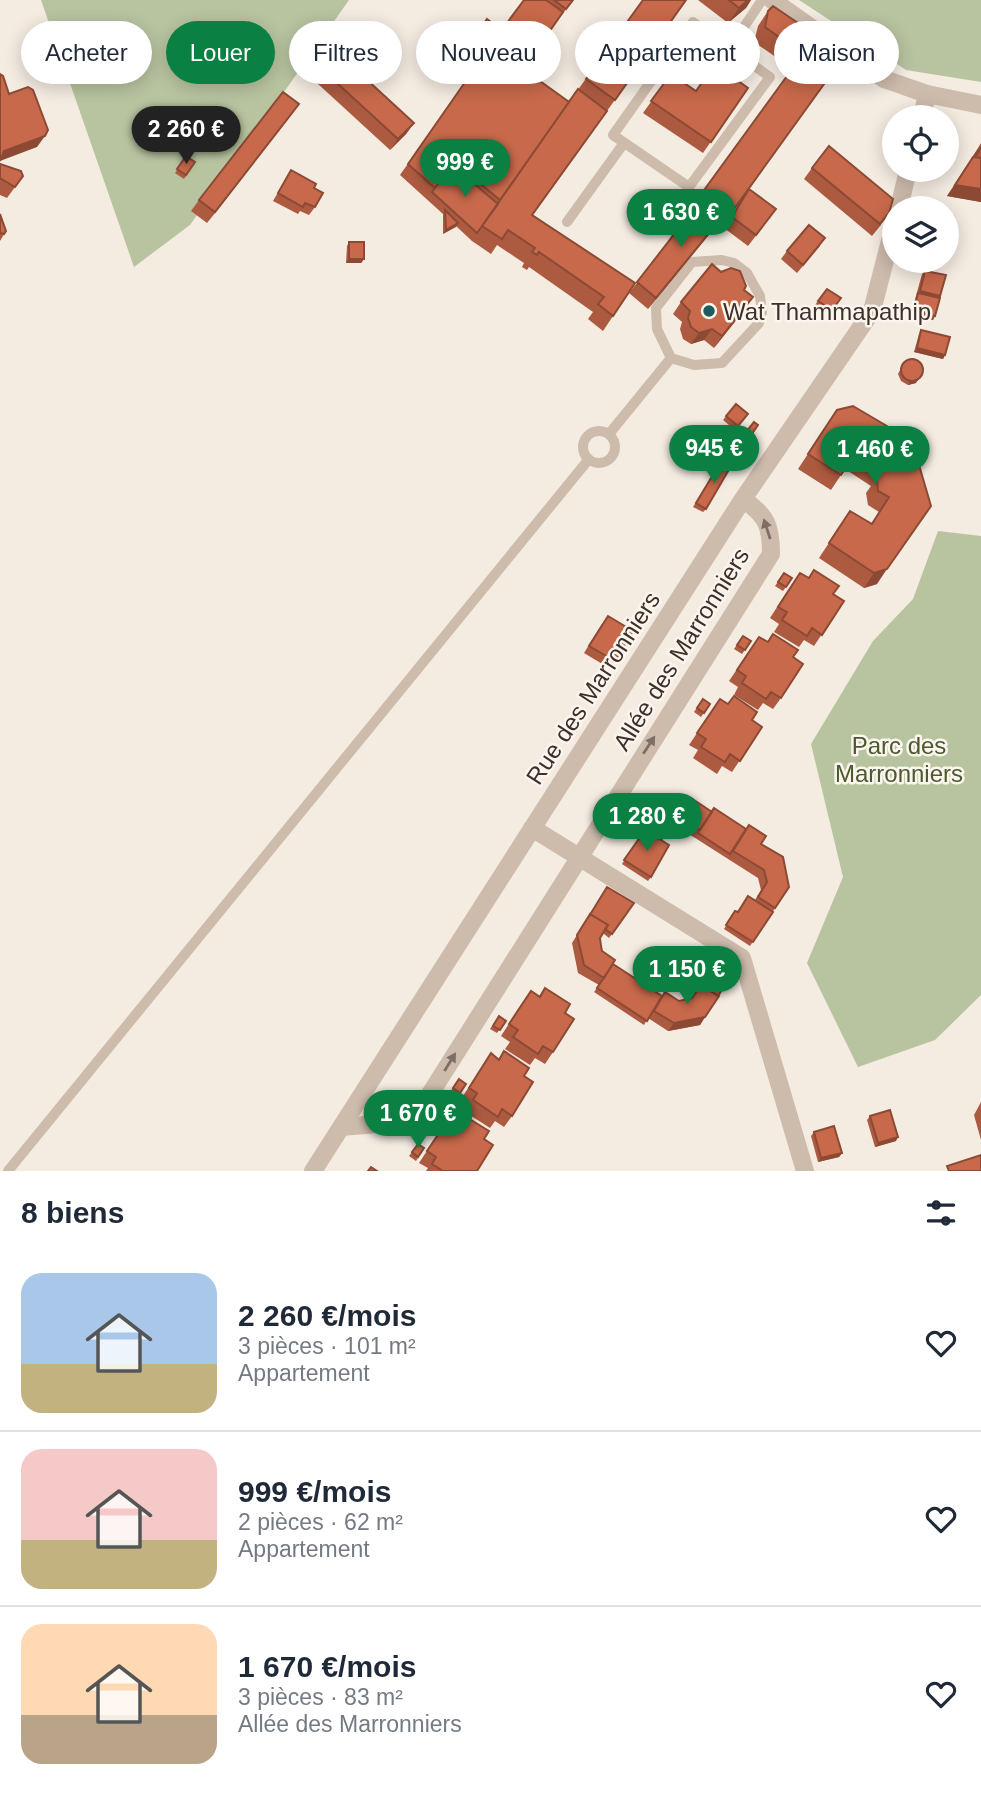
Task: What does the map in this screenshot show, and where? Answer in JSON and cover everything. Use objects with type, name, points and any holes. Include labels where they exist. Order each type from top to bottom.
[{"type":"street","points":[[772,0],[884,79],[927,94],[981,105]]},
{"type":"street","points":[[925,105],[927,94]]},
{"type":"street","name":"Rue des Marronniers","points":[[313,1171],[743,499],[872,311],[882,272]]},
{"type":"street","name":"Allée des Marronniers","points":[[341,1127],[413,1121],[771,554],[771,530],[759,510],[743,499]]},
{"type":"street","points":[[532,828],[742,958],[805,1171]]},
{"type":"lane","points":[[748,21],[762,0]]},
{"type":"lane","points":[[649,84],[613,135],[689,187],[770,77],[760,70]]},
{"type":"lane","points":[[567,222],[624,143]]},
{"type":"lane","points":[[708,258],[734,263],[755,284],[762,312],[759,323],[722,363],[694,365],[671,358],[657,329],[656,308],[692,262],[708,258]]},
{"type":"lane","points":[[609,434],[671,358]]},
{"type":"lane","points":[[598,430],[609,434],[615,447],[612,456],[599,463],[589,459],[583,450],[589,435],[598,430]]},
{"type":"lane","points":[[8,1171],[589,459]]},
{"type":"green space","points":[[41,0],[349,0],[334,21],[289,21],[290,84],[190,225],[134,267],[70,84],[152,84],[152,21],[48,21]]},
{"type":"green space","points":[[799,0],[981,0],[981,82],[906,70],[899,65],[899,21],[831,21]]},
{"type":"green space","name":"Parc des Marronniers","points":[[938,531],[981,536],[981,995],[935,1040],[858,1067],[807,963],[843,877],[811,744],[873,641],[913,599]]},
{"type":"building","points":[[524,0],[546,0],[563,12],[557,21],[508,21]]},
{"type":"building","points":[[554,0],[573,0],[566,9]]},
{"type":"building","points":[[643,0],[686,0],[671,21],[628,21]]},
{"type":"building","points":[[729,0],[748,0],[739,8]]},
{"type":"building","points":[[773,6],[795,21],[774,21],[774,33],[765,27],[768,11]]},
{"type":"building","points":[[0,74],[9,94],[28,87],[33,90],[48,130],[45,136],[4,151],[0,161]]},
{"type":"building","points":[[338,84],[372,84],[414,123],[398,139]]},
{"type":"building","points":[[464,84],[544,84],[569,102],[500,200],[454,162],[435,188],[408,164]]},
{"type":"building","points":[[593,84],[626,84],[615,100]]},
{"type":"building","points":[[664,84],[686,84],[696,91],[701,84],[742,84],[748,88],[711,142],[651,101]]},
{"type":"building","points":[[781,84],[824,84],[734,209],[715,195],[684,232],[678,226]]},
{"type":"building","points":[[578,89],[607,111],[532,215],[635,283],[613,316],[598,304],[604,297],[539,252],[537,255],[532,252],[535,248],[508,230],[502,239],[482,226]]},
{"type":"building","points":[[283,92],[299,104],[215,212],[199,200]]},
{"type":"building","points":[[829,146],[889,196],[882,196],[882,222],[880,224],[812,168]]},
{"type":"building","points":[[186,156],[195,162],[186,175],[177,169]]},
{"type":"building","points":[[973,157],[981,158],[981,189],[955,185]]},
{"type":"building","points":[[0,164],[21,171],[23,176],[15,187],[0,178]]},
{"type":"building","points":[[452,165],[498,204],[477,233],[432,192]]},
{"type":"building","points":[[291,170],[316,184],[314,188],[323,193],[315,207],[305,203],[303,207],[278,193]]},
{"type":"building","points":[[749,189],[776,209],[756,235],[732,217]]},
{"type":"building","points":[[713,198],[728,210],[656,298],[637,282],[676,232],[681,236]]},
{"type":"building","points":[[445,210],[458,223],[446,230]]},
{"type":"building","points":[[0,214],[6,231],[4,234],[0,233]]},
{"type":"building","points":[[809,225],[825,238],[803,265],[787,251]]},
{"type":"building","points":[[349,242],[364,242],[364,259],[349,259]]},
{"type":"building","name":"Wat Thammapathip","points":[[712,264],[721,272],[731,268],[740,271],[746,286],[744,290],[753,297],[722,336],[712,329],[699,333],[691,327],[688,318],[690,311],[681,302]]},
{"type":"building","points":[[924,273],[946,275],[940,296],[920,291]]},
{"type":"building","points":[[827,289],[841,298],[832,310],[818,301]]},
{"type":"building","points":[[918,293],[940,298],[935,316],[914,310]]},
{"type":"building","points":[[921,330],[950,337],[945,355],[917,348]]},
{"type":"building","points":[[912,359],[920,362],[923,370],[920,378],[912,381],[904,378],[901,370],[904,362]]},
{"type":"building","points":[[736,404],[748,414],[738,426],[726,416]]},
{"type":"building","points":[[853,406],[912,441],[931,506],[887,569],[874,573],[829,543],[850,511],[872,524],[889,497],[878,491],[877,479],[881,471],[855,454],[841,475],[808,454],[837,410]]},
{"type":"building","points":[[754,422],[758,425],[738,454],[732,450]]},
{"type":"building","points":[[722,460],[731,466],[706,509],[696,503]]},
{"type":"building","points":[[814,570],[839,586],[833,594],[844,601],[822,635],[812,628],[807,636],[782,620],[787,612],[778,607],[800,573],[809,578]]},
{"type":"building","points":[[784,573],[792,578],[786,587],[778,582]]},
{"type":"building","points":[[608,616],[633,631],[615,661],[589,646]]},
{"type":"building","points":[[773,634],[798,650],[793,657],[803,664],[781,698],[771,692],[766,699],[742,683],[746,676],[737,670],[759,637],[768,642]]},
{"type":"building","points":[[743,636],[751,641],[745,650],[737,645]]},
{"type":"building","points":[[734,696],[757,712],[752,720],[762,727],[740,761],[730,754],[725,762],[701,747],[706,739],[697,733],[720,699],[728,704]]},
{"type":"building","points":[[703,699],[710,704],[704,713],[697,708]]},
{"type":"building","points":[[691,798],[712,812],[700,830],[686,821],[673,824],[665,837],[647,826],[661,804]]},
{"type":"building","points":[[714,808],[746,829],[730,854],[698,833]]},
{"type":"building","points":[[749,825],[766,836],[761,844],[783,857],[789,887],[775,908],[758,897],[767,882],[764,870],[733,851]]},
{"type":"building","points":[[645,830],[669,845],[651,877],[624,860]]},
{"type":"building","points":[[607,887],[634,903],[612,934],[605,929],[608,925],[590,914]]},
{"type":"building","points":[[748,896],[773,912],[753,942],[726,925]]},
{"type":"building","points":[[590,914],[608,925],[600,938],[602,951],[615,960],[604,978],[584,965],[577,935]]},
{"type":"building","points":[[709,952],[735,969],[718,996],[701,985],[698,989],[691,984]]},
{"type":"building","points":[[613,964],[662,996],[647,1021],[597,988]]},
{"type":"building","points":[[701,985],[719,996],[705,1017],[674,1023],[654,1011],[665,992],[679,1001],[692,998]]},
{"type":"building","points":[[545,988],[570,1004],[565,1013],[574,1019],[553,1052],[543,1046],[538,1054],[513,1037],[518,1030],[509,1024],[531,991],[540,997]]},
{"type":"building","points":[[499,1016],[506,1021],[500,1030],[493,1026]]},
{"type":"building","points":[[504,1051],[529,1068],[524,1076],[533,1082],[512,1116],[502,1109],[498,1117],[473,1100],[477,1093],[469,1088],[491,1053],[499,1060]]},
{"type":"building","points":[[459,1079],[466,1084],[460,1093],[453,1088]]},
{"type":"building","points":[[890,1110],[898,1137],[878,1143],[870,1116]]},
{"type":"building","points":[[463,1115],[489,1131],[484,1139],[493,1145],[477,1171],[443,1171],[432,1164],[436,1157],[427,1151],[450,1117],[459,1123]]},
{"type":"building","points":[[834,1126],[842,1153],[821,1158],[814,1132]]},
{"type":"building","points":[[418,1144],[424,1148],[418,1157],[412,1152]]},
{"type":"building","points":[[981,1155],[981,1171],[949,1171],[947,1166]]},
{"type":"place","name":"Wat Thammapathip","points":[[709,311]]}]
